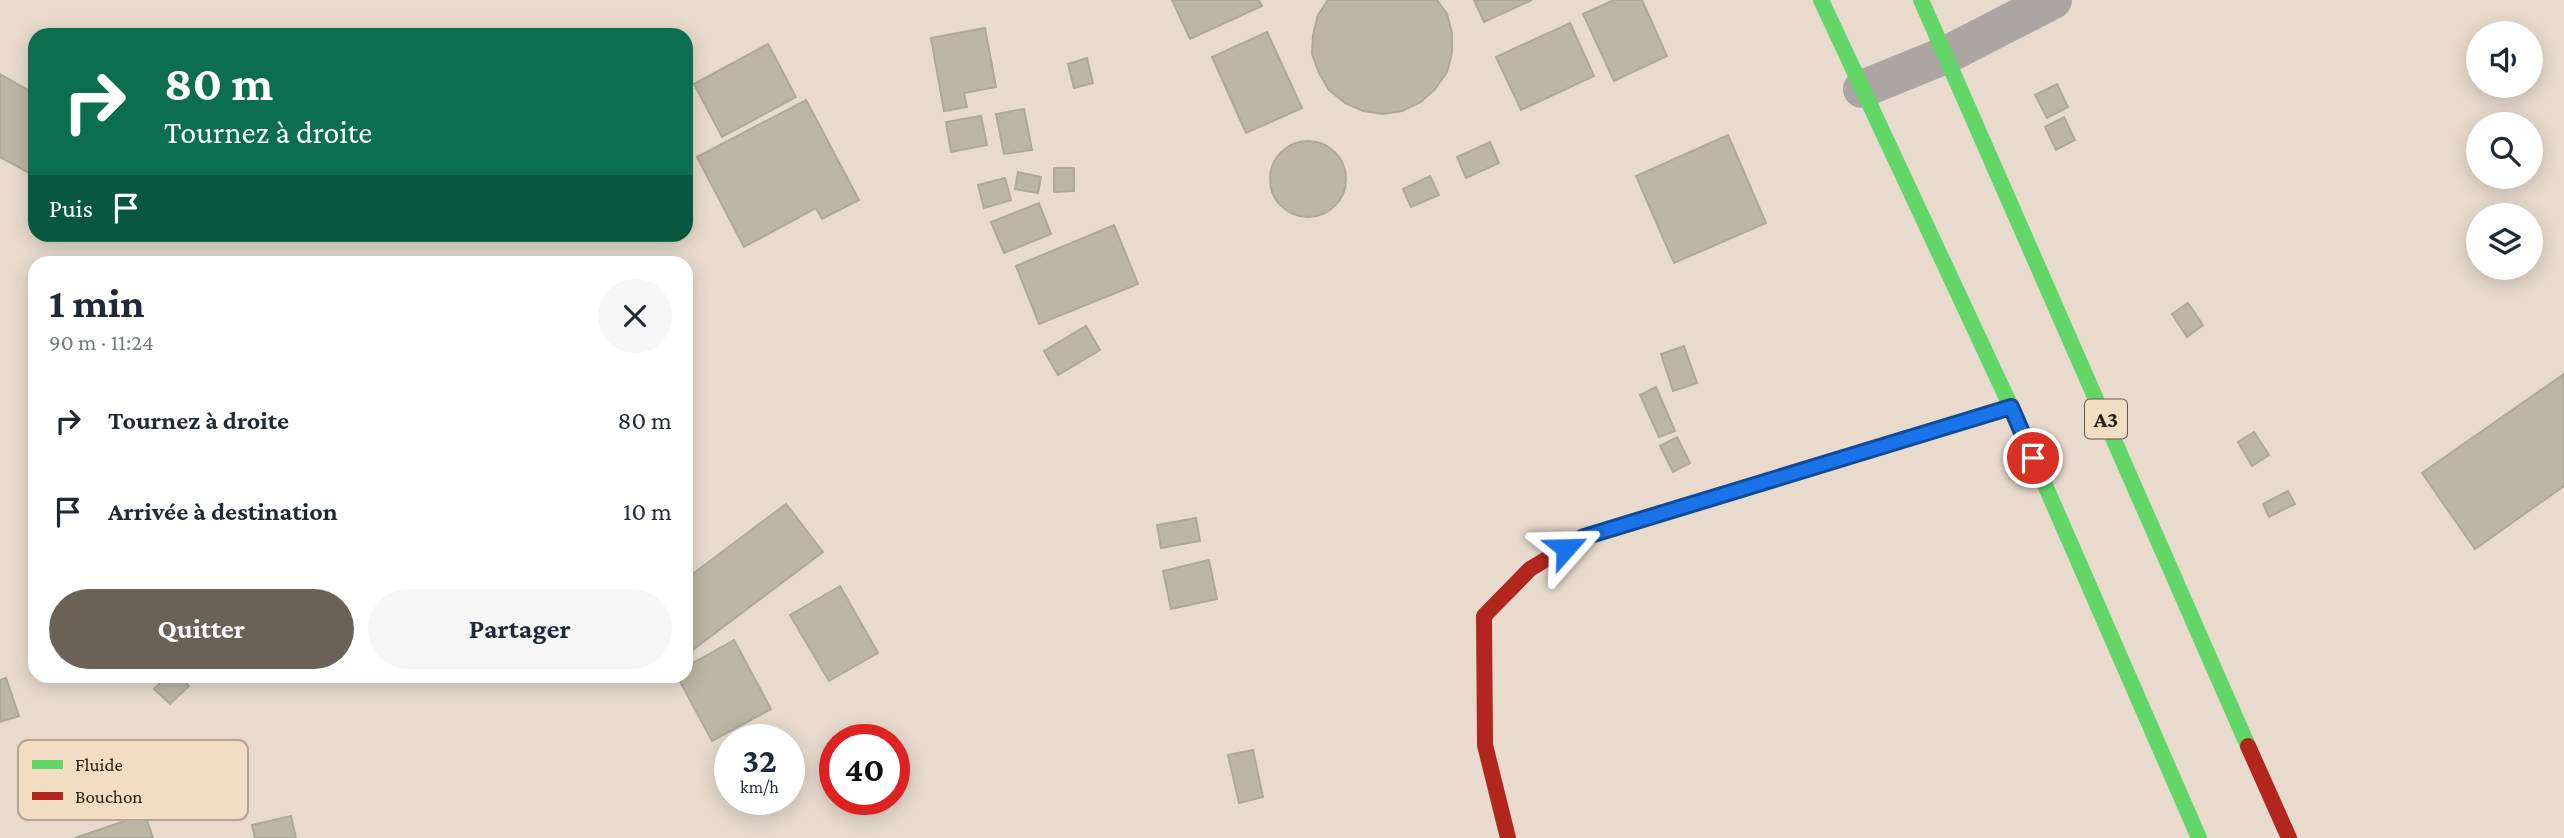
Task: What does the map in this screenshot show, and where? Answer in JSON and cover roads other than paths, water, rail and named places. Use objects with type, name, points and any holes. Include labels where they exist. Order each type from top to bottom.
[{"type":"main road","points":[[1821,0],[2011,407],[2199,838]]},
{"type":"main road","name":"A3","points":[[1922,0],[2290,838]]},
{"type":"main road","points":[[1508,838],[1485,745],[1484,616],[1530,569],[1584,537],[2011,407]]},
{"type":"street","points":[[1862,89],[1946,55],[2053,0]]}]
